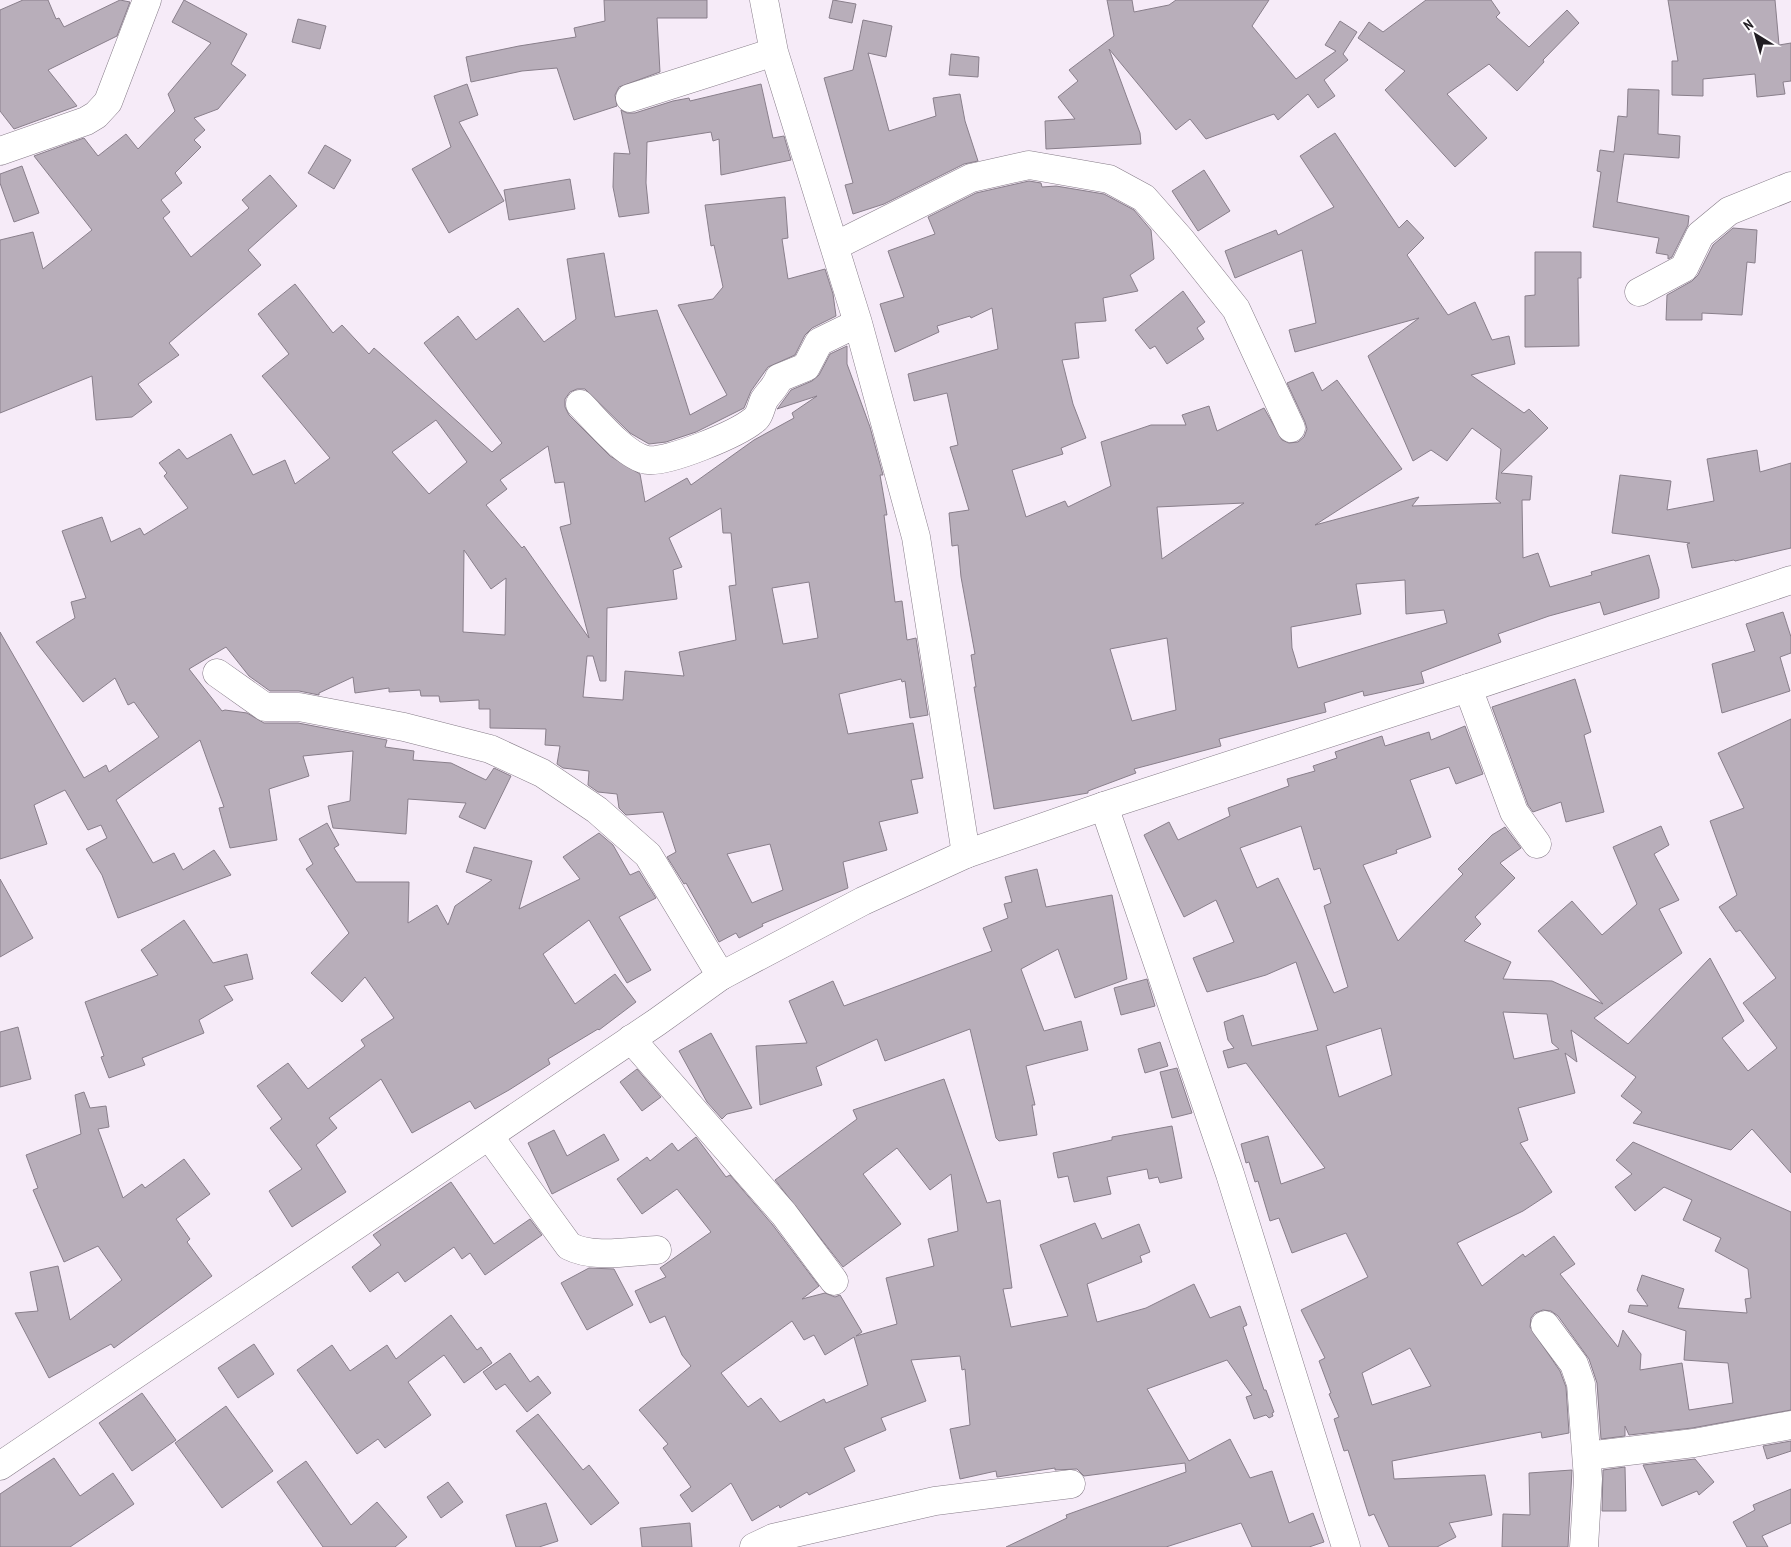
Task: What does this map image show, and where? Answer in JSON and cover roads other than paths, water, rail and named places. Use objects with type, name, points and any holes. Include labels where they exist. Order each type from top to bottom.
[{"type":"street","points":[[0,151],[96,115],[108,102],[147,0]]},
{"type":"street","points":[[764,0],[774,52],[858,323],[916,537],[966,854]]},
{"type":"street","points":[[630,98],[774,52]]},
{"type":"street","points":[[835,246],[971,178],[1029,165],[1109,179],[1144,198],[1182,240],[1236,310],[1291,428]]},
{"type":"street","points":[[1639,292],[1684,268],[1700,235],[1729,211],[1791,186]]},
{"type":"street","points":[[580,404],[628,451],[648,460],[672,456],[731,435],[756,419],[765,399],[776,386],[779,378],[806,367],[819,342],[858,323]]},
{"type":"street","points":[[0,1466],[489,1136],[721,976],[863,901],[966,854],[1104,806],[1468,688],[1791,580]]},
{"type":"street","points":[[217,673],[265,707],[299,707],[404,727],[490,749],[542,773],[597,810],[648,855],[721,976]]},
{"type":"street","points":[[1468,688],[1514,812],[1536,844]]},
{"type":"street","points":[[1104,806],[1230,1174],[1346,1547]]},
{"type":"street","points":[[631,1039],[784,1214],[834,1281]]},
{"type":"street","points":[[489,1136],[569,1246],[579,1251],[593,1253],[657,1250]]},
{"type":"street","points":[[1545,1325],[1574,1364],[1581,1384],[1588,1479],[1584,1547]]},
{"type":"street","points":[[1587,1456],[1694,1443],[1791,1425]]},
{"type":"street","points":[[754,1547],[773,1538],[936,1501],[1071,1484]]}]
